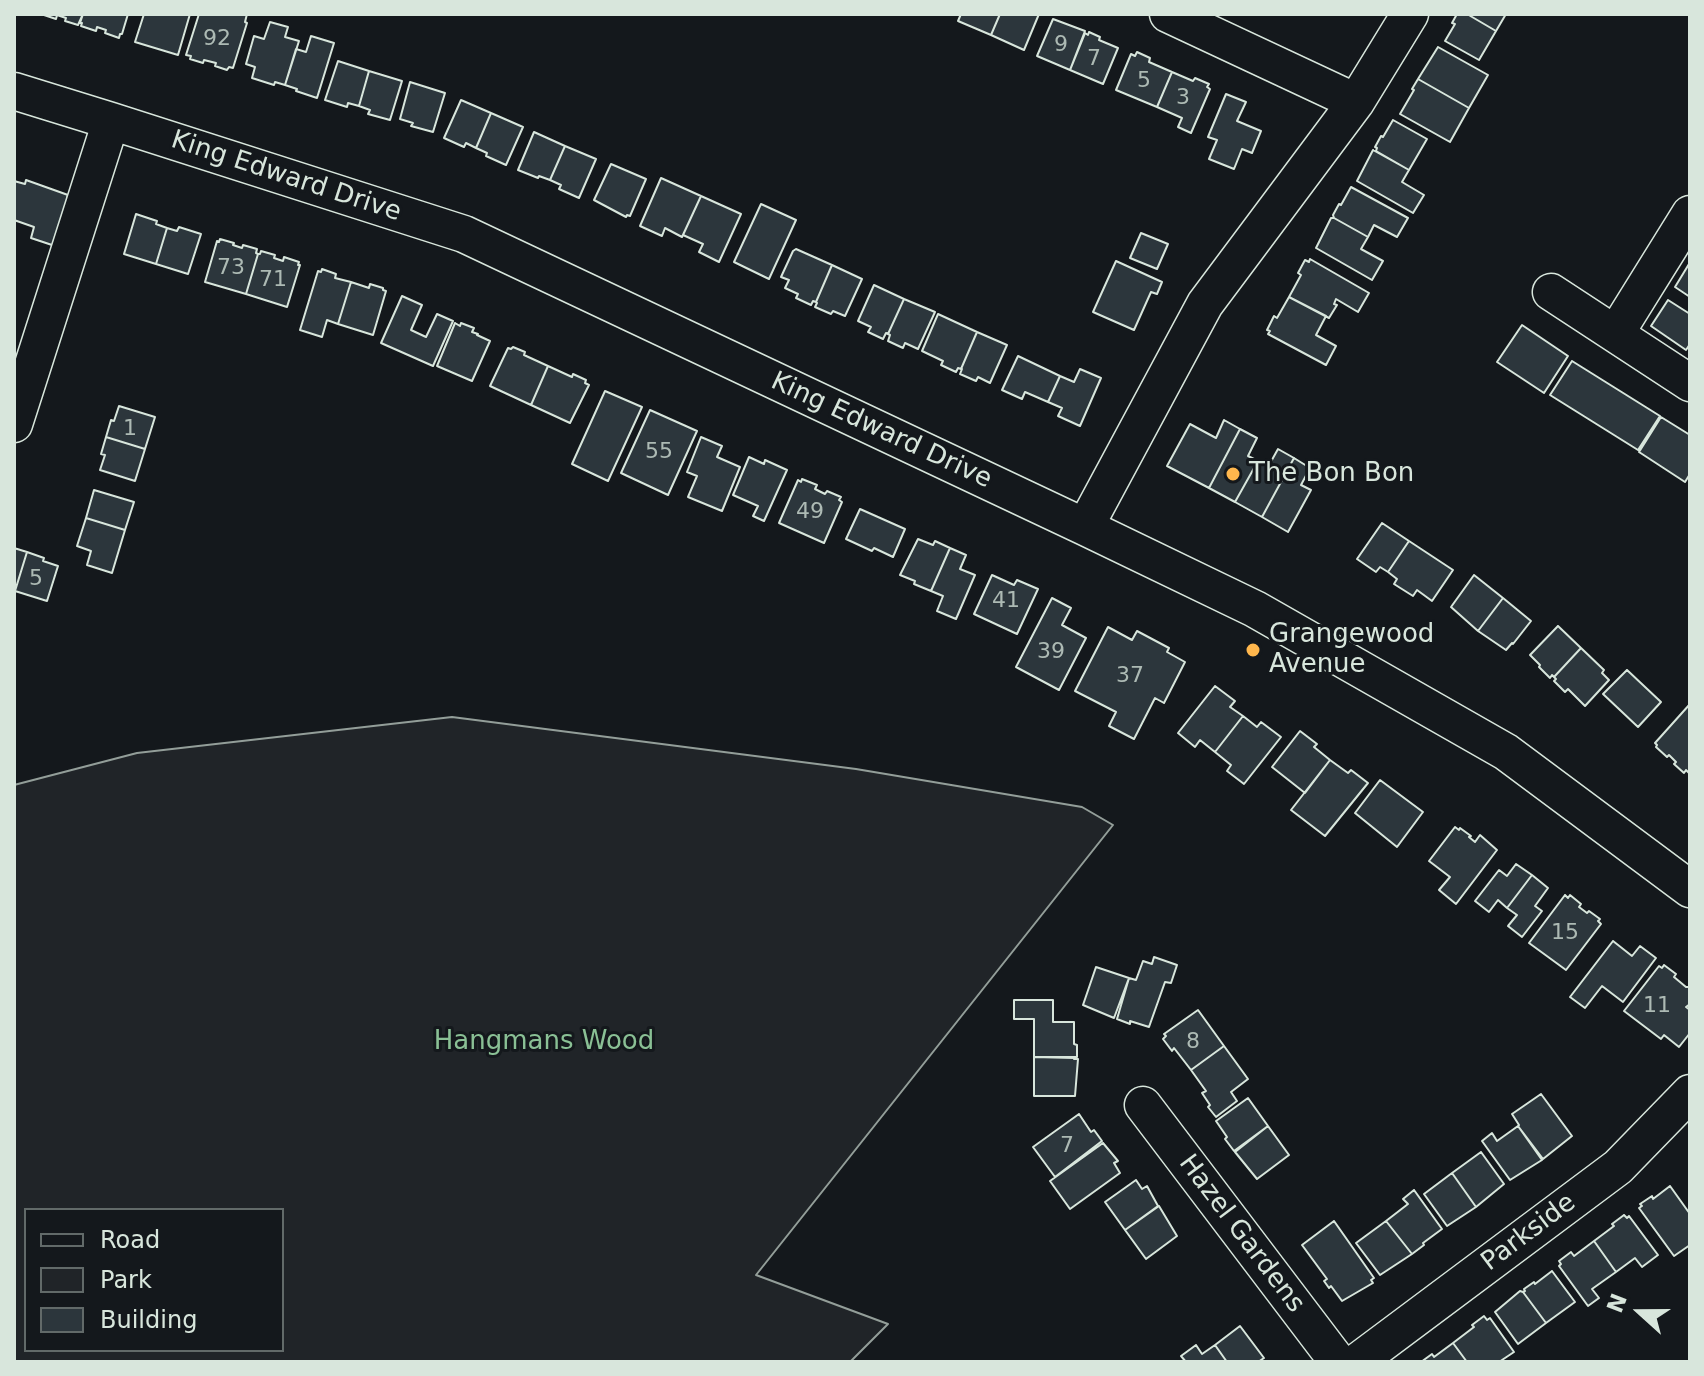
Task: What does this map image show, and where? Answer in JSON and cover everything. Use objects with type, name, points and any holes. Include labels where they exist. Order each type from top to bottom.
[{"type":"street","points":[[1168,14],[1356,102]]},
{"type":"street","points":[[1085,527],[1205,304],[1356,102],[1410,14]]},
{"type":"street","name":"King Edward Drive","points":[[14,91],[464,234],[1085,527],[1255,609],[1506,752],[1690,889]]},
{"type":"street","points":[[14,424],[111,121]]},
{"type":"street","points":[[1616,333],[1690,214]]},
{"type":"street","points":[[1551,292],[1690,383]]},
{"type":"street","name":"Parkside","points":[[1357,1362],[1618,1167],[1690,1093]]},
{"type":"street","name":"Hazel Gardens","points":[[1143,1105],[1338,1362]]},
{"type":"green space","name":"Hangmans Wood","points":[[452,717],[856,769],[1082,807],[1113,825],[756,1275],[888,1324],[850,1362],[14,1362],[14,785],[137,753]]},
{"type":"building","points":[[41,14],[83,14],[78,25],[57,15],[56,19]]},
{"type":"building","points":[[83,14],[128,14],[119,38],[97,27],[96,31],[81,26]]},
{"type":"building","points":[[144,14],[190,14],[178,55],[135,42]]},
{"type":"building","points":[[199,14],[247,14],[233,68],[227,70],[215,66],[216,63],[204,60],[203,63],[186,55]]},
{"type":"building","points":[[961,14],[1000,14],[991,35],[958,21]]},
{"type":"building","points":[[1000,14],[1039,14],[1024,50],[991,35]]},
{"type":"building","points":[[1457,14],[1467,14],[1496,31],[1479,60],[1445,41]]},
{"type":"building","points":[[1467,14],[1506,14],[1496,31]]},
{"type":"building","points":[[1053,19],[1085,31],[1070,70],[1037,56]]},
{"type":"building","points":[[270,22],[288,27],[285,37],[299,41],[285,85],[252,78],[255,67],[246,64],[254,36],[264,39]]},
{"type":"building","points":[[1089,32],[1118,48],[1103,84],[1070,70],[1085,33],[1088,35]]},
{"type":"building","points":[[311,36],[334,43],[317,98],[285,85],[296,49],[306,52]]},
{"type":"building","points":[[1438,47],[1488,75],[1469,108],[1418,79]]},
{"type":"building","points":[[1137,52],[1150,58],[1149,62],[1172,72],[1157,107],[1116,90],[1131,54],[1135,56]]},
{"type":"building","points":[[338,61],[369,71],[359,106],[348,103],[347,107],[325,100]]},
{"type":"building","points":[[369,71],[402,81],[390,120],[368,114],[370,110],[359,106]]},
{"type":"building","points":[[1172,72],[1209,84],[1207,87],[1210,89],[1191,133],[1178,127],[1182,118],[1157,107]]},
{"type":"building","points":[[1418,79],[1469,108],[1450,142],[1400,114]]},
{"type":"building","points":[[410,82],[445,93],[433,132],[411,126],[413,123],[400,119]]},
{"type":"building","points":[[1226,94],[1246,102],[1237,121],[1261,131],[1252,153],[1242,149],[1234,169],[1209,159],[1217,140],[1208,137]]},
{"type":"building","points":[[461,100],[491,113],[476,148],[466,143],[464,147],[444,138]]},
{"type":"building","points":[[491,113],[523,127],[506,165],[476,148]]},
{"type":"building","points":[[1393,120],[1427,139],[1409,170],[1376,151],[1381,136]]},
{"type":"building","points":[[534,132],[565,146],[550,180],[518,170]]},
{"type":"building","points":[[565,146],[596,159],[579,198],[559,189],[561,185],[550,180]]},
{"type":"building","points":[[1373,150],[1409,170],[1402,182],[1424,195],[1413,213],[1357,181]]},
{"type":"building","points":[[611,164],[646,179],[630,216],[626,217],[594,200]]},
{"type":"building","points":[[661,178],[701,196],[682,237],[665,228],[662,236],[640,226]]},
{"type":"building","points":[[26,180],[68,195],[70,199],[55,246],[31,238],[34,227],[14,220],[14,181],[25,184]]},
{"type":"building","points":[[1351,187],[1408,218],[1397,237],[1374,225],[1368,237],[1334,218]]},
{"type":"building","points":[[701,196],[741,214],[719,262],[699,252],[703,244],[683,235]]},
{"type":"building","points":[[761,204],[796,220],[769,279],[734,262]]},
{"type":"building","points":[[136,214],[167,228],[156,264],[124,254]]},
{"type":"building","points":[[1331,218],[1368,237],[1361,249],[1383,261],[1372,280],[1316,248]]},
{"type":"building","points":[[179,227],[201,234],[188,274],[156,264],[167,228],[177,231]]},
{"type":"building","points":[[1141,233],[1168,244],[1157,269],[1130,258]]},
{"type":"building","points":[[220,239],[242,248],[243,245],[257,249],[246,294],[205,282]]},
{"type":"building","points":[[796,249],[832,265],[816,302],[813,301],[811,305],[785,288],[789,280],[781,277]]},
{"type":"building","points":[[261,251],[283,261],[284,257],[299,262],[287,307],[246,294]]},
{"type":"building","points":[[1310,259],[1369,293],[1358,312],[1336,299],[1334,304],[1337,305],[1329,318],[1289,297],[1305,260],[1309,262]]},
{"type":"building","points":[[1116,261],[1162,282],[1157,294],[1151,292],[1134,330],[1093,312]]},
{"type":"building","points":[[1690,264],[1690,297],[1675,287]]},
{"type":"building","points":[[832,265],[862,279],[845,316],[815,307]]},
{"type":"building","points":[[322,269],[336,274],[335,278],[351,282],[338,324],[327,320],[322,337],[300,330],[318,271]]},
{"type":"building","points":[[351,282],[369,288],[370,284],[386,291],[373,335],[338,324]]},
{"type":"building","points":[[874,285],[904,299],[883,339],[868,332],[871,327],[858,321]]},
{"type":"building","points":[[402,296],[422,305],[411,330],[426,337],[437,314],[453,321],[433,366],[381,343]]},
{"type":"building","points":[[1289,297],[1326,316],[1316,335],[1336,346],[1326,365],[1268,334],[1274,316],[1277,318]]},
{"type":"building","points":[[904,299],[935,312],[918,349],[905,343],[903,348],[888,341],[888,334]]},
{"type":"building","points":[[1668,300],[1690,314],[1690,344],[1686,350],[1651,326]]},
{"type":"building","points":[[938,314],[977,332],[961,369],[958,368],[956,372],[941,365],[943,361],[922,351]]},
{"type":"building","points":[[455,323],[474,328],[472,332],[490,341],[472,381],[437,366]]},
{"type":"building","points":[[1522,325],[1568,356],[1544,393],[1497,362]]},
{"type":"building","points":[[977,332],[1007,345],[990,383],[960,374]]},
{"type":"building","points":[[513,347],[548,366],[531,405],[490,386],[508,348]]},
{"type":"building","points":[[1018,356],[1060,376],[1048,402],[1025,392],[1022,399],[1002,390]]},
{"type":"building","points":[[1572,361],[1660,416],[1638,450],[1550,395]]},
{"type":"building","points":[[548,366],[586,380],[585,383],[589,385],[570,423],[531,405]]},
{"type":"building","points":[[1080,369],[1101,378],[1080,426],[1058,416],[1062,408],[1048,402],[1060,376],[1074,382]]},
{"type":"building","points":[[605,391],[642,407],[608,481],[572,464]]},
{"type":"building","points":[[119,406],[155,417],[145,449],[106,437]]},
{"type":"building","points":[[650,410],[697,431],[668,495],[621,473]]},
{"type":"building","points":[[1661,417],[1690,435],[1690,474],[1685,482],[1639,452]]},
{"type":"building","points":[[1224,420],[1240,429],[1209,488],[1167,466],[1190,424],[1216,438]]},
{"type":"building","name":"The Bon Bon","points":[[1240,429],[1257,438],[1248,456],[1258,461],[1235,502],[1209,488]]},
{"type":"building","points":[[106,437],[145,449],[135,481],[100,470]]},
{"type":"building","points":[[701,437],[722,446],[717,457],[740,467],[722,511],[688,497],[697,476],[687,472]]},
{"type":"building","points":[[1278,449],[1294,458],[1262,517],[1235,502],[1258,461],[1268,467]]},
{"type":"building","points":[[749,457],[787,470],[764,521],[753,516],[758,506],[733,495]]},
{"type":"building","points":[[1294,458],[1310,468],[1301,485],[1311,490],[1288,532],[1262,517]]},
{"type":"building","points":[[802,479],[817,485],[815,489],[825,494],[827,491],[841,497],[839,500],[842,502],[824,543],[779,523],[798,480],[801,482]]},
{"type":"building","points":[[94,490],[134,502],[125,530],[86,518]]},
{"type":"building","points":[[860,509],[905,529],[893,557],[846,539]]},
{"type":"building","points":[[86,518],[125,530],[112,573],[87,565],[91,551],[77,546]]},
{"type":"building","points":[[1382,523],[1409,541],[1388,572],[1380,567],[1376,572],[1357,559]]},
{"type":"building","points":[[918,539],[933,545],[935,541],[950,548],[931,591],[900,575]]},
{"type":"building","points":[[1409,541],[1453,570],[1432,601],[1417,590],[1413,596],[1394,584],[1397,579],[1388,572]]},
{"type":"building","points":[[14,548],[27,552],[15,591],[14,591]]},
{"type":"building","points":[[950,548],[966,555],[960,569],[975,575],[956,619],[937,611],[943,596],[931,591]]},
{"type":"building","points":[[27,552],[58,566],[47,601],[15,591]]},
{"type":"building","points":[[992,575],[1014,585],[1017,580],[1038,589],[1017,634],[974,614]]},
{"type":"building","points":[[1474,575],[1503,598],[1478,631],[1451,607]]},
{"type":"building","points":[[1052,598],[1071,608],[1062,625],[1086,638],[1059,690],[1016,667]]},
{"type":"building","points":[[1503,598],[1531,621],[1506,650],[1478,631]]},
{"type":"building","points":[[1558,626],[1581,648],[1550,678],[1530,655]]},
{"type":"building","points":[[1108,627],[1132,640],[1137,631],[1169,648],[1167,652],[1185,662],[1164,703],[1155,698],[1134,739],[1109,726],[1116,712],[1075,691]]},
{"type":"building","points":[[1581,648],[1604,670],[1602,673],[1609,680],[1585,706],[1568,689],[1565,692],[1554,681],[1554,677]]},
{"type":"building","points":[[1627,670],[1661,702],[1638,727],[1603,694]]},
{"type":"building","points":[[1215,686],[1235,701],[1230,707],[1243,716],[1215,752],[1200,740],[1195,747],[1178,733]]},
{"type":"building","points":[[1690,704],[1690,774],[1686,770],[1684,773],[1655,743]]},
{"type":"building","points":[[1243,716],[1257,727],[1261,722],[1281,737],[1244,784],[1227,771],[1231,765],[1215,752]]},
{"type":"building","points":[[1300,731],[1317,744],[1314,747],[1330,760],[1305,793],[1272,767]]},
{"type":"building","points":[[1330,760],[1368,783],[1325,836],[1291,810]]},
{"type":"building","points":[[1380,780],[1423,812],[1397,847],[1355,813]]},
{"type":"building","points":[[1455,827],[1475,842],[1480,835],[1497,850],[1456,904],[1439,890],[1450,877],[1429,861]]},
{"type":"building","points":[[1516,864],[1532,875],[1507,908],[1498,900],[1489,912],[1475,901],[1499,870],[1507,876]]},
{"type":"building","points":[[1532,875],[1548,888],[1535,906],[1542,911],[1522,937],[1508,926],[1517,915],[1507,908]]},
{"type":"building","points":[[1565,895],[1568,898],[1570,895],[1581,904],[1579,907],[1600,919],[1601,924],[1566,970],[1529,943]]},
{"type":"building","points":[[1613,941],[1632,956],[1640,946],[1656,958],[1623,1002],[1602,986],[1585,1008],[1570,997]]},
{"type":"building","points":[[1154,957],[1177,965],[1171,983],[1165,982],[1149,1027],[1117,1019],[1129,978],[1136,980],[1143,961],[1152,964]]},
{"type":"building","points":[[1664,965],[1676,974],[1674,977],[1690,987],[1690,1004],[1686,1007],[1690,1010],[1690,1033],[1679,1047],[1664,1035],[1661,1039],[1624,1011],[1659,966],[1662,968]]},
{"type":"building","points":[[1096,967],[1129,978],[1114,1018],[1083,1005]]},
{"type":"building","points":[[1014,1000],[1053,1000],[1053,1022],[1074,1022],[1077,1057],[1034,1057],[1034,1019],[1014,1019]]},
{"type":"building","points":[[1198,1010],[1224,1046],[1191,1070],[1163,1039],[1164,1034]]},
{"type":"building","points":[[1224,1046],[1248,1079],[1231,1092],[1237,1101],[1216,1117],[1202,1093],[1206,1091],[1191,1070]]},
{"type":"building","points":[[1034,1057],[1078,1059],[1075,1096],[1034,1096]]},
{"type":"building","points":[[1541,1094],[1572,1136],[1543,1159],[1512,1114]]},
{"type":"building","points":[[1248,1098],[1268,1126],[1234,1151],[1216,1121]]},
{"type":"building","points":[[1079,1114],[1091,1132],[1094,1130],[1102,1141],[1055,1177],[1033,1147]]},
{"type":"building","points":[[1268,1126],[1289,1155],[1257,1179],[1235,1152]]},
{"type":"building","points":[[1518,1126],[1542,1160],[1510,1180],[1482,1141],[1492,1133],[1497,1141]]},
{"type":"building","points":[[1103,1143],[1118,1161],[1114,1163],[1120,1173],[1070,1209],[1050,1181]]},
{"type":"building","points":[[1481,1152],[1504,1184],[1476,1207],[1452,1173]]},
{"type":"building","points":[[1452,1173],[1476,1207],[1447,1226],[1424,1194]]},
{"type":"building","points":[[1136,1180],[1142,1189],[1147,1186],[1158,1206],[1125,1230],[1105,1202]]},
{"type":"building","points":[[1670,1186],[1690,1214],[1690,1245],[1674,1256],[1639,1208],[1642,1206],[1640,1204],[1652,1196],[1653,1199]]},
{"type":"building","points":[[1414,1190],[1442,1229],[1412,1254],[1386,1221],[1408,1204],[1403,1199]]},
{"type":"building","points":[[1159,1206],[1177,1236],[1146,1259],[1125,1230]]},
{"type":"building","points":[[1624,1215],[1629,1216],[1658,1255],[1642,1267],[1635,1258],[1616,1272],[1594,1241]]},
{"type":"building","points":[[1334,1221],[1374,1278],[1371,1280],[1373,1283],[1342,1301],[1324,1281],[1327,1279],[1302,1245]]},
{"type":"building","points":[[1386,1221],[1412,1254],[1380,1275],[1356,1243]]},
{"type":"building","points":[[1594,1241],[1616,1272],[1592,1289],[1599,1298],[1588,1306],[1559,1266],[1559,1261],[1571,1252],[1574,1256]]},
{"type":"building","points":[[1552,1271],[1575,1302],[1546,1323],[1523,1292]]},
{"type":"building","points":[[1520,1291],[1546,1323],[1518,1344],[1495,1312]]},
{"type":"building","points":[[1484,1316],[1487,1320],[1490,1318],[1514,1352],[1499,1362],[1467,1362],[1453,1343]]},
{"type":"building","points":[[1240,1326],[1264,1358],[1258,1362],[1227,1362],[1215,1345]]},
{"type":"building","points":[[1453,1343],[1467,1362],[1421,1362],[1432,1354],[1434,1357]]},
{"type":"building","points":[[1196,1345],[1202,1354],[1215,1345],[1227,1362],[1186,1362],[1181,1356]]},
{"type":"place","name":"The Bon Bon","points":[[1233,474]]},
{"type":"place","name":"Grangewood Avenue","points":[[1253,650]]}]
